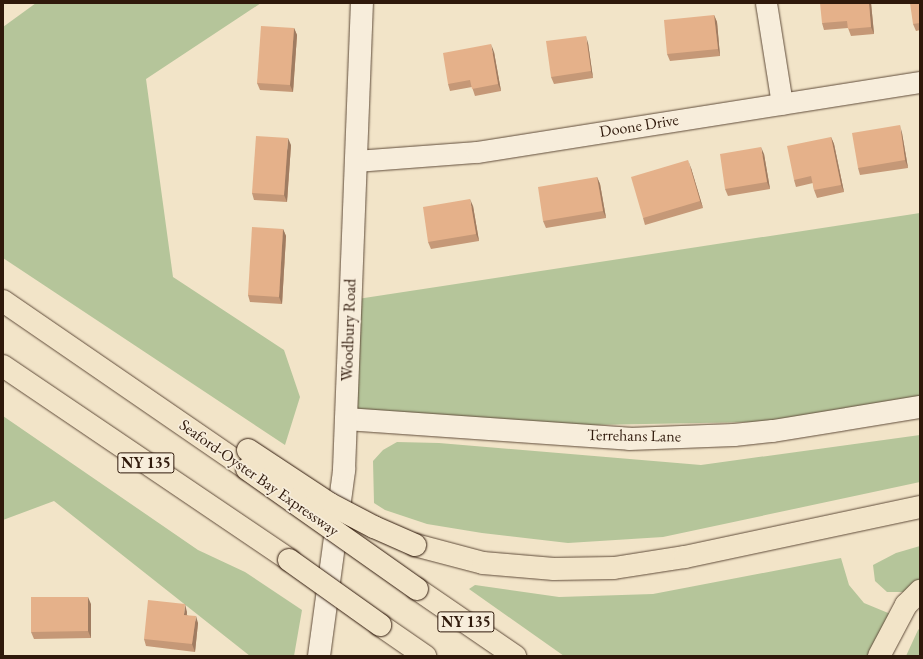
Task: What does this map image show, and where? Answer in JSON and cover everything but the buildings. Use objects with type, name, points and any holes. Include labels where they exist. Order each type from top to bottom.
[{"type":"highway","points":[[3,301],[248,460],[374,527],[415,545],[483,563],[554,570],[614,568],[685,557],[920,507]]},
{"type":"highway","name":"NY 135","points":[[3,366],[289,560],[425,656]]},
{"type":"highway","name":"Seaford-Oyster Bay Expressway","points":[[248,460],[417,589],[515,656]]},
{"type":"highway","points":[[879,656],[906,605],[920,591]]},
{"type":"highway","points":[[380,625],[406,656]]},
{"type":"main road","name":"Woodbury Road","points":[[319,656],[344,470],[362,3]]},
{"type":"main road","name":"Terrehans Lane","points":[[346,420],[629,438],[734,435],[773,431],[920,407]]},
{"type":"street","points":[[766,3],[782,104]]},
{"type":"street","name":"Doone Drive","points":[[356,161],[477,152],[920,82]]},
{"type":"green space","points":[[36,3],[261,3],[146,79],[173,277],[284,350],[300,397],[285,445],[3,258],[3,27]]},
{"type":"green space","points":[[920,213],[920,402],[755,422],[477,427],[346,419],[351,300]]},
{"type":"green space","points":[[3,416],[198,550],[245,572],[302,610],[294,656],[250,656],[54,501],[3,520]]},
{"type":"green space","points":[[920,435],[920,482],[663,537],[568,543],[482,533],[427,524],[385,510],[374,503],[373,461],[383,450],[397,442],[439,443],[701,465]]},
{"type":"green space","points":[[920,546],[920,584],[904,592],[887,592],[875,581],[873,565],[896,553]]},
{"type":"green space","points":[[841,558],[849,585],[864,603],[893,615],[867,656],[564,656],[469,589],[475,585],[559,597],[653,594]]},
{"type":"green space","points":[[920,628],[920,656],[906,656],[918,630]]}]
